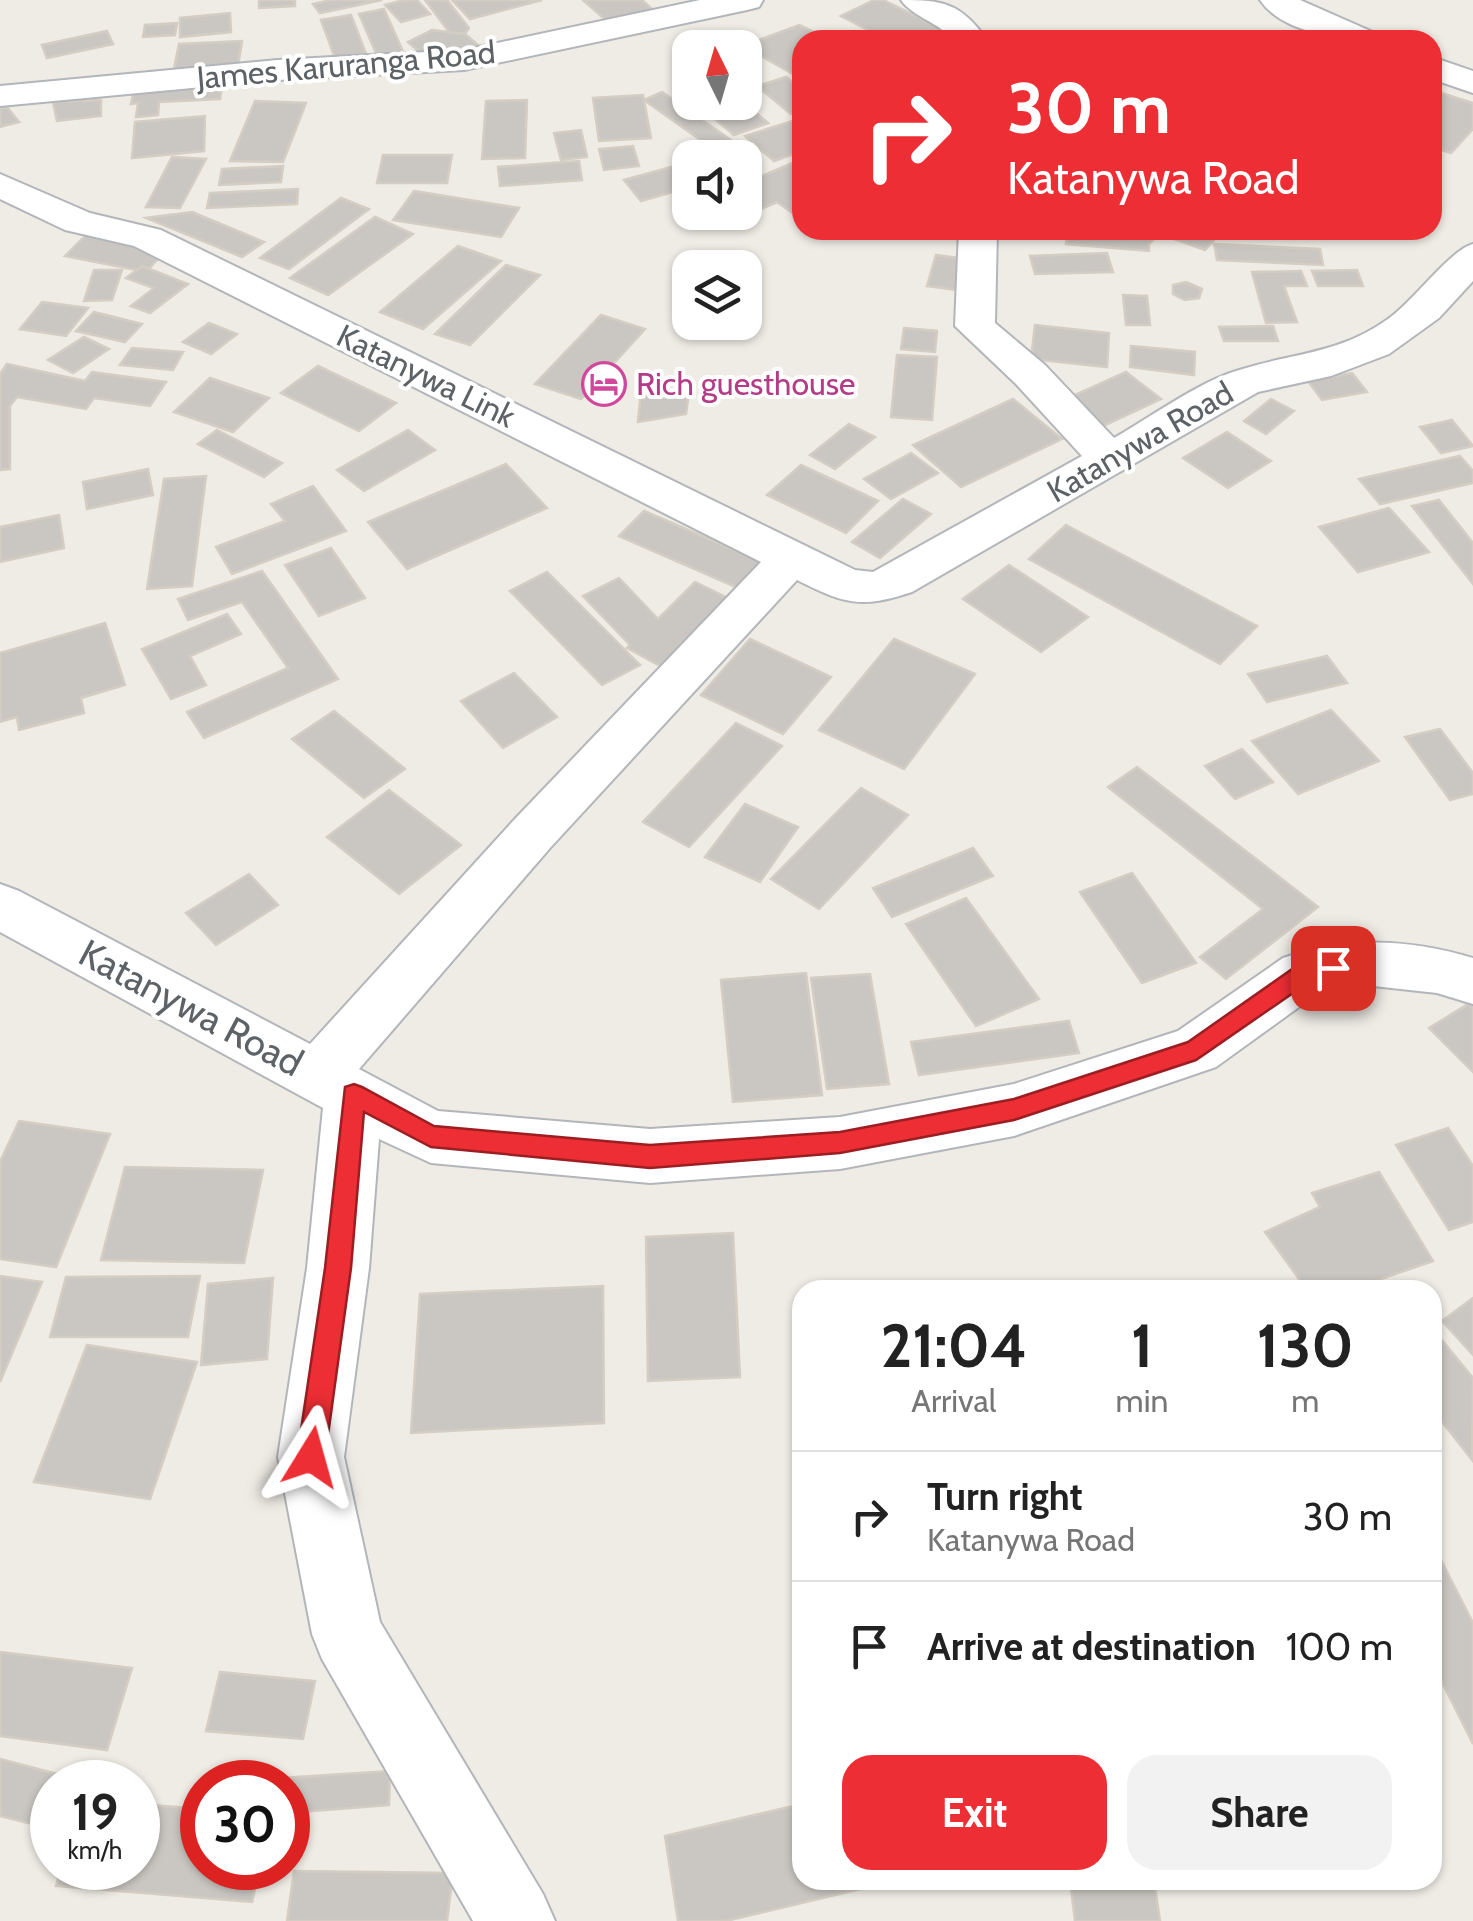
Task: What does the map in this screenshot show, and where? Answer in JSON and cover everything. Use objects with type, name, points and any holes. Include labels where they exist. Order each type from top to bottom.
[{"type":"street","name":"James Karuranga Road","points":[[0,96],[277,70],[464,60],[747,0]]},
{"type":"street","points":[[917,0],[962,30]]},
{"type":"street","points":[[1276,0],[1339,30]]},
{"type":"street","points":[[1442,71],[1473,83]]},
{"type":"street","name":"Katanywa Link","points":[[0,185],[78,222],[147,238],[846,585]]},
{"type":"street","points":[[979,240],[975,326],[1030,374],[1112,460]]},
{"type":"street","name":"Katanywa Road","points":[[846,585],[874,588],[896,581],[1246,381],[1351,357],[1404,330],[1447,291],[1473,256]]},
{"type":"street","points":[[516,1921],[347,1634],[311,1457],[338,1268],[336,1085],[532,834],[790,558]]},
{"type":"street","name":"Katanywa Road","points":[[0,906],[431,1136],[650,1156],[840,1142],[1014,1110],[1196,1050],[1303,974],[1364,962],[1437,970],[1473,982]]},
{"type":"building","points":[[259,0],[295,0],[295,6],[259,8]]},
{"type":"building","points":[[382,0],[320,13],[313,4]]},
{"type":"building","points":[[417,0],[430,14],[401,22],[385,5]]},
{"type":"building","points":[[425,0],[447,0],[469,28],[465,34],[450,33]]},
{"type":"building","points":[[452,0],[542,0],[470,19]]},
{"type":"building","points":[[583,0],[642,0],[652,9],[608,22]]},
{"type":"building","points":[[874,0],[883,0],[945,30],[868,30],[841,16]]},
{"type":"building","points":[[384,9],[406,58],[380,62],[359,14]]},
{"type":"building","points":[[230,13],[231,32],[180,37],[180,18]]},
{"type":"building","points":[[351,15],[370,64],[339,69],[321,20]]},
{"type":"building","points":[[177,23],[175,35],[143,37],[145,25]]},
{"type":"building","points":[[799,25],[810,30],[792,30],[792,73],[762,57],[762,39]]},
{"type":"building","points":[[432,30],[465,34],[478,45],[430,61],[408,42]]},
{"type":"building","points":[[107,31],[113,44],[47,58],[42,45]]},
{"type":"building","points":[[242,41],[238,66],[174,69],[179,44]]},
{"type":"building","points":[[786,77],[792,82],[791,114],[762,90],[762,84]]},
{"type":"building","points":[[222,87],[220,99],[159,102],[158,115],[136,117],[138,103],[131,104],[134,91]]},
{"type":"building","points":[[662,92],[672,99],[672,120],[644,100]]},
{"type":"building","points":[[1442,93],[1473,103],[1473,129],[1451,153],[1442,150]]},
{"type":"building","points":[[643,95],[651,138],[599,141],[593,98]]},
{"type":"building","points":[[101,100],[101,116],[57,121],[53,102]]},
{"type":"building","points":[[527,100],[525,158],[482,159],[486,101]]},
{"type":"building","points":[[255,101],[306,103],[283,162],[230,161]]},
{"type":"building","points":[[7,107],[19,122],[0,127],[0,109]]},
{"type":"building","points":[[205,116],[204,151],[132,158],[135,122]]},
{"type":"building","points":[[762,118],[768,123],[734,135],[716,120]]},
{"type":"building","points":[[672,120],[702,120],[731,140],[701,140]]},
{"type":"building","points":[[792,121],[792,155],[774,161],[762,151],[762,140],[745,136]]},
{"type":"building","points":[[581,130],[587,157],[561,160],[554,133]]},
{"type":"building","points":[[633,146],[639,166],[604,170],[599,149]]},
{"type":"building","points":[[383,155],[452,155],[447,183],[377,183]]},
{"type":"building","points":[[172,157],[206,159],[180,208],[146,207]]},
{"type":"building","points":[[579,161],[582,180],[500,186],[498,167]]},
{"type":"building","points":[[792,163],[792,213],[777,202],[762,209],[762,176]]},
{"type":"building","points":[[283,166],[281,182],[219,185],[222,169]]},
{"type":"building","points":[[672,167],[672,192],[641,201],[624,180]]},
{"type":"building","points":[[298,189],[297,204],[207,208],[210,193]]},
{"type":"building","points":[[414,191],[519,208],[501,237],[393,220]]},
{"type":"building","points":[[341,198],[369,209],[289,269],[260,258]]},
{"type":"building","points":[[192,212],[264,242],[242,257],[146,218]]},
{"type":"building","points":[[375,217],[413,234],[328,295],[290,278]]},
{"type":"building","points":[[87,234],[166,250],[146,272],[65,256]]},
{"type":"building","points":[[1066,240],[1153,240],[1149,251],[1066,244]]},
{"type":"building","points":[[1177,240],[1214,240],[1205,250]]},
{"type":"building","points":[[1214,244],[1320,249],[1323,265],[1217,260]]},
{"type":"building","points":[[458,246],[501,261],[423,329],[380,312]]},
{"type":"building","points":[[1107,253],[1113,272],[1035,274],[1030,256]]},
{"type":"building","points":[[936,255],[967,259],[957,290],[927,286]]},
{"type":"building","points":[[506,265],[540,275],[470,345],[435,334]]},
{"type":"building","points":[[142,266],[188,284],[150,313],[131,306],[154,288],[126,278]]},
{"type":"building","points":[[94,270],[122,270],[112,300],[84,301]]},
{"type":"building","points":[[1357,270],[1363,286],[1318,286],[1312,271]]},
{"type":"building","points":[[1301,271],[1307,286],[1284,286],[1297,322],[1266,323],[1252,272]]},
{"type":"building","points":[[1186,282],[1202,289],[1199,298],[1185,300],[1173,294],[1173,285]]},
{"type":"building","points":[[1123,295],[1147,296],[1150,325],[1126,325]]},
{"type":"building","points":[[42,302],[88,308],[66,336],[20,329]]},
{"type":"building","points":[[94,312],[142,324],[125,342],[76,331]]},
{"type":"building","points":[[601,315],[645,329],[581,399],[535,384]]},
{"type":"building","points":[[209,323],[237,334],[211,354],[183,342]]},
{"type":"building","points":[[1035,325],[1109,333],[1107,367],[1031,359]]},
{"type":"building","points":[[1273,326],[1278,341],[1224,341],[1219,327]]},
{"type":"building","points":[[904,328],[937,331],[935,352],[901,349]]},
{"type":"building","points":[[84,337],[109,349],[73,373],[48,360]]},
{"type":"building","points":[[1131,346],[1195,352],[1194,375],[1130,367]]},
{"type":"building","points":[[132,348],[183,352],[173,370],[120,365]]},
{"type":"building","points":[[897,355],[937,357],[932,420],[891,417]]},
{"type":"building","points":[[7,364],[85,381],[92,372],[166,382],[150,406],[94,398],[86,409],[17,397],[10,406],[10,469],[0,470],[0,374]]},
{"type":"building","points":[[318,366],[396,403],[359,431],[281,393]]},
{"type":"building","points":[[1126,372],[1161,399],[1101,427],[1066,399]]},
{"type":"building","points":[[1352,373],[1367,392],[1322,400],[1308,381]]},
{"type":"building","points":[[210,378],[269,398],[233,432],[174,412]]},
{"type":"building","points":[[641,390],[689,392],[686,414],[638,422]]},
{"type":"building","points":[[1013,399],[1062,439],[961,487],[913,445]]},
{"type":"building","points":[[1271,399],[1294,411],[1266,434],[1244,421]]},
{"type":"building","points":[[1452,420],[1473,446],[1441,453],[1420,427]]},
{"type":"building","points":[[849,424],[875,437],[835,469],[810,455]]},
{"type":"building","points":[[217,430],[282,463],[264,477],[198,444]]},
{"type":"building","points":[[408,430],[435,450],[364,491],[337,470]]},
{"type":"building","points":[[1227,432],[1271,461],[1228,488],[1183,458]]},
{"type":"building","points":[[911,453],[938,473],[891,499],[864,479]]},
{"type":"building","points":[[1460,456],[1473,471],[1473,483],[1380,504],[1359,479]]},
{"type":"building","points":[[506,464],[547,508],[407,569],[368,522]]},
{"type":"building","points":[[801,465],[878,501],[846,533],[767,495]]},
{"type":"building","points":[[148,469],[153,495],[87,509],[83,482]]},
{"type":"building","points":[[206,476],[192,586],[147,589],[164,479]]},
{"type":"building","points":[[313,486],[346,531],[232,574],[216,547],[285,521],[271,504]]},
{"type":"building","points":[[903,499],[931,514],[880,558],[852,542]]},
{"type":"building","points":[[1439,500],[1473,543],[1473,584],[1412,506]]},
{"type":"building","points":[[1389,508],[1429,552],[1358,572],[1319,527]]},
{"type":"building","points":[[644,511],[763,562],[738,588],[619,536]]},
{"type":"building","points":[[59,515],[64,548],[0,562],[0,527]]},
{"type":"building","points":[[1066,525],[1257,626],[1220,664],[1029,559]]},
{"type":"building","points":[[331,548],[365,598],[319,616],[285,565]]},
{"type":"building","points":[[1009,565],[1088,617],[1041,652],[963,599]]},
{"type":"building","points":[[262,571],[338,679],[204,738],[187,712],[288,668],[242,602],[188,620],[178,599]]},
{"type":"building","points":[[547,572],[640,665],[602,685],[510,591]]},
{"type":"building","points":[[619,578],[658,619],[695,582],[730,599],[662,667],[627,648],[630,645],[583,596]]},
{"type":"building","points":[[227,614],[241,634],[190,656],[206,685],[171,699],[142,649]]},
{"type":"building","points":[[105,623],[125,685],[81,698],[84,713],[19,730],[17,717],[0,722],[0,653]]},
{"type":"building","points":[[750,639],[831,677],[783,734],[701,695]]},
{"type":"building","points":[[894,639],[975,674],[904,769],[819,730]]},
{"type":"building","points":[[1327,656],[1347,683],[1267,702],[1248,674]]},
{"type":"building","points":[[514,673],[557,717],[503,748],[461,701]]},
{"type":"building","points":[[1331,710],[1379,761],[1298,794],[1252,741]]},
{"type":"building","points":[[334,711],[405,769],[364,798],[292,739]]},
{"type":"building","points":[[736,723],[782,746],[689,847],[643,822]]},
{"type":"building","points":[[1440,729],[1473,773],[1473,794],[1450,800],[1405,737]]},
{"type":"building","points":[[1242,749],[1273,782],[1235,799],[1205,766]]},
{"type":"building","points":[[1137,767],[1318,907],[1226,979],[1200,957],[1263,909],[1108,787]]},
{"type":"building","points":[[861,788],[908,815],[819,909],[771,879]]},
{"type":"building","points":[[389,790],[461,845],[399,894],[327,837]]},
{"type":"building","points":[[745,804],[798,827],[760,882],[705,857]]},
{"type":"building","points":[[973,848],[993,876],[892,917],[873,888]]},
{"type":"building","points":[[1132,873],[1196,963],[1142,983],[1080,892]]},
{"type":"building","points":[[249,874],[278,905],[216,945],[186,913]]},
{"type":"building","points":[[966,898],[1039,999],[976,1026],[906,924]]},
{"type":"building","points":[[806,973],[822,1095],[733,1102],[721,980]]},
{"type":"building","points":[[870,974],[889,1084],[827,1089],[811,978]]},
{"type":"building","points":[[1473,1001],[1473,1072],[1429,1028]]},
{"type":"building","points":[[1069,1021],[1079,1053],[919,1075],[911,1042]]},
{"type":"building","points":[[19,1121],[110,1134],[56,1267],[0,1259],[0,1162]]},
{"type":"building","points":[[1448,1128],[1473,1166],[1473,1222],[1449,1230],[1396,1145]]},
{"type":"building","points":[[125,1167],[263,1170],[244,1263],[101,1260]]},
{"type":"building","points":[[1379,1172],[1433,1261],[1378,1280],[1300,1280],[1265,1232],[1320,1207],[1312,1193]]},
{"type":"building","points":[[733,1233],[740,1377],[648,1381],[646,1237]]},
{"type":"building","points":[[0,1276],[42,1282],[0,1382]]},
{"type":"building","points":[[200,1276],[188,1337],[50,1337],[66,1277]]},
{"type":"building","points":[[273,1278],[267,1359],[201,1365],[208,1284]]},
{"type":"building","points":[[603,1286],[604,1423],[411,1433],[420,1294]]},
{"type":"building","points":[[1473,1298],[1473,1355],[1442,1321]]},
{"type":"building","points":[[1442,1340],[1473,1378],[1472,1460],[1442,1422]]},
{"type":"building","points":[[87,1345],[197,1362],[150,1499],[34,1482]]},
{"type":"building","points":[[1442,1562],[1473,1623],[1473,1744],[1442,1682]]},
{"type":"building","points":[[0,1652],[132,1668],[107,1750],[0,1736]]},
{"type":"building","points":[[220,1672],[315,1681],[303,1739],[206,1731]]},
{"type":"building","points":[[0,1759],[30,1767],[30,1824],[0,1816]]},
{"type":"building","points":[[390,1771],[389,1805],[310,1811],[310,1776]]},
{"type":"building","points":[[160,1806],[180,1807],[180,1890],[255,1890],[252,1902],[105,1890],[160,1890]]},
{"type":"building","points":[[792,1806],[792,1890],[856,1890],[726,1921],[678,1921],[665,1836]]},
{"type":"building","points":[[310,1871],[453,1873],[447,1921],[287,1921],[291,1890],[310,1890]]},
{"type":"building","points":[[1071,1890],[1155,1890],[1160,1921],[1075,1921]]},
{"type":"place","name":"Rich guesthouse","points":[[604,384]]},
{"type":"route","points":[[311,1457],[338,1268],[354,1094],[431,1136],[650,1156],[840,1142],[1014,1110],[1196,1050],[1303,974],[1333,968]]}]
